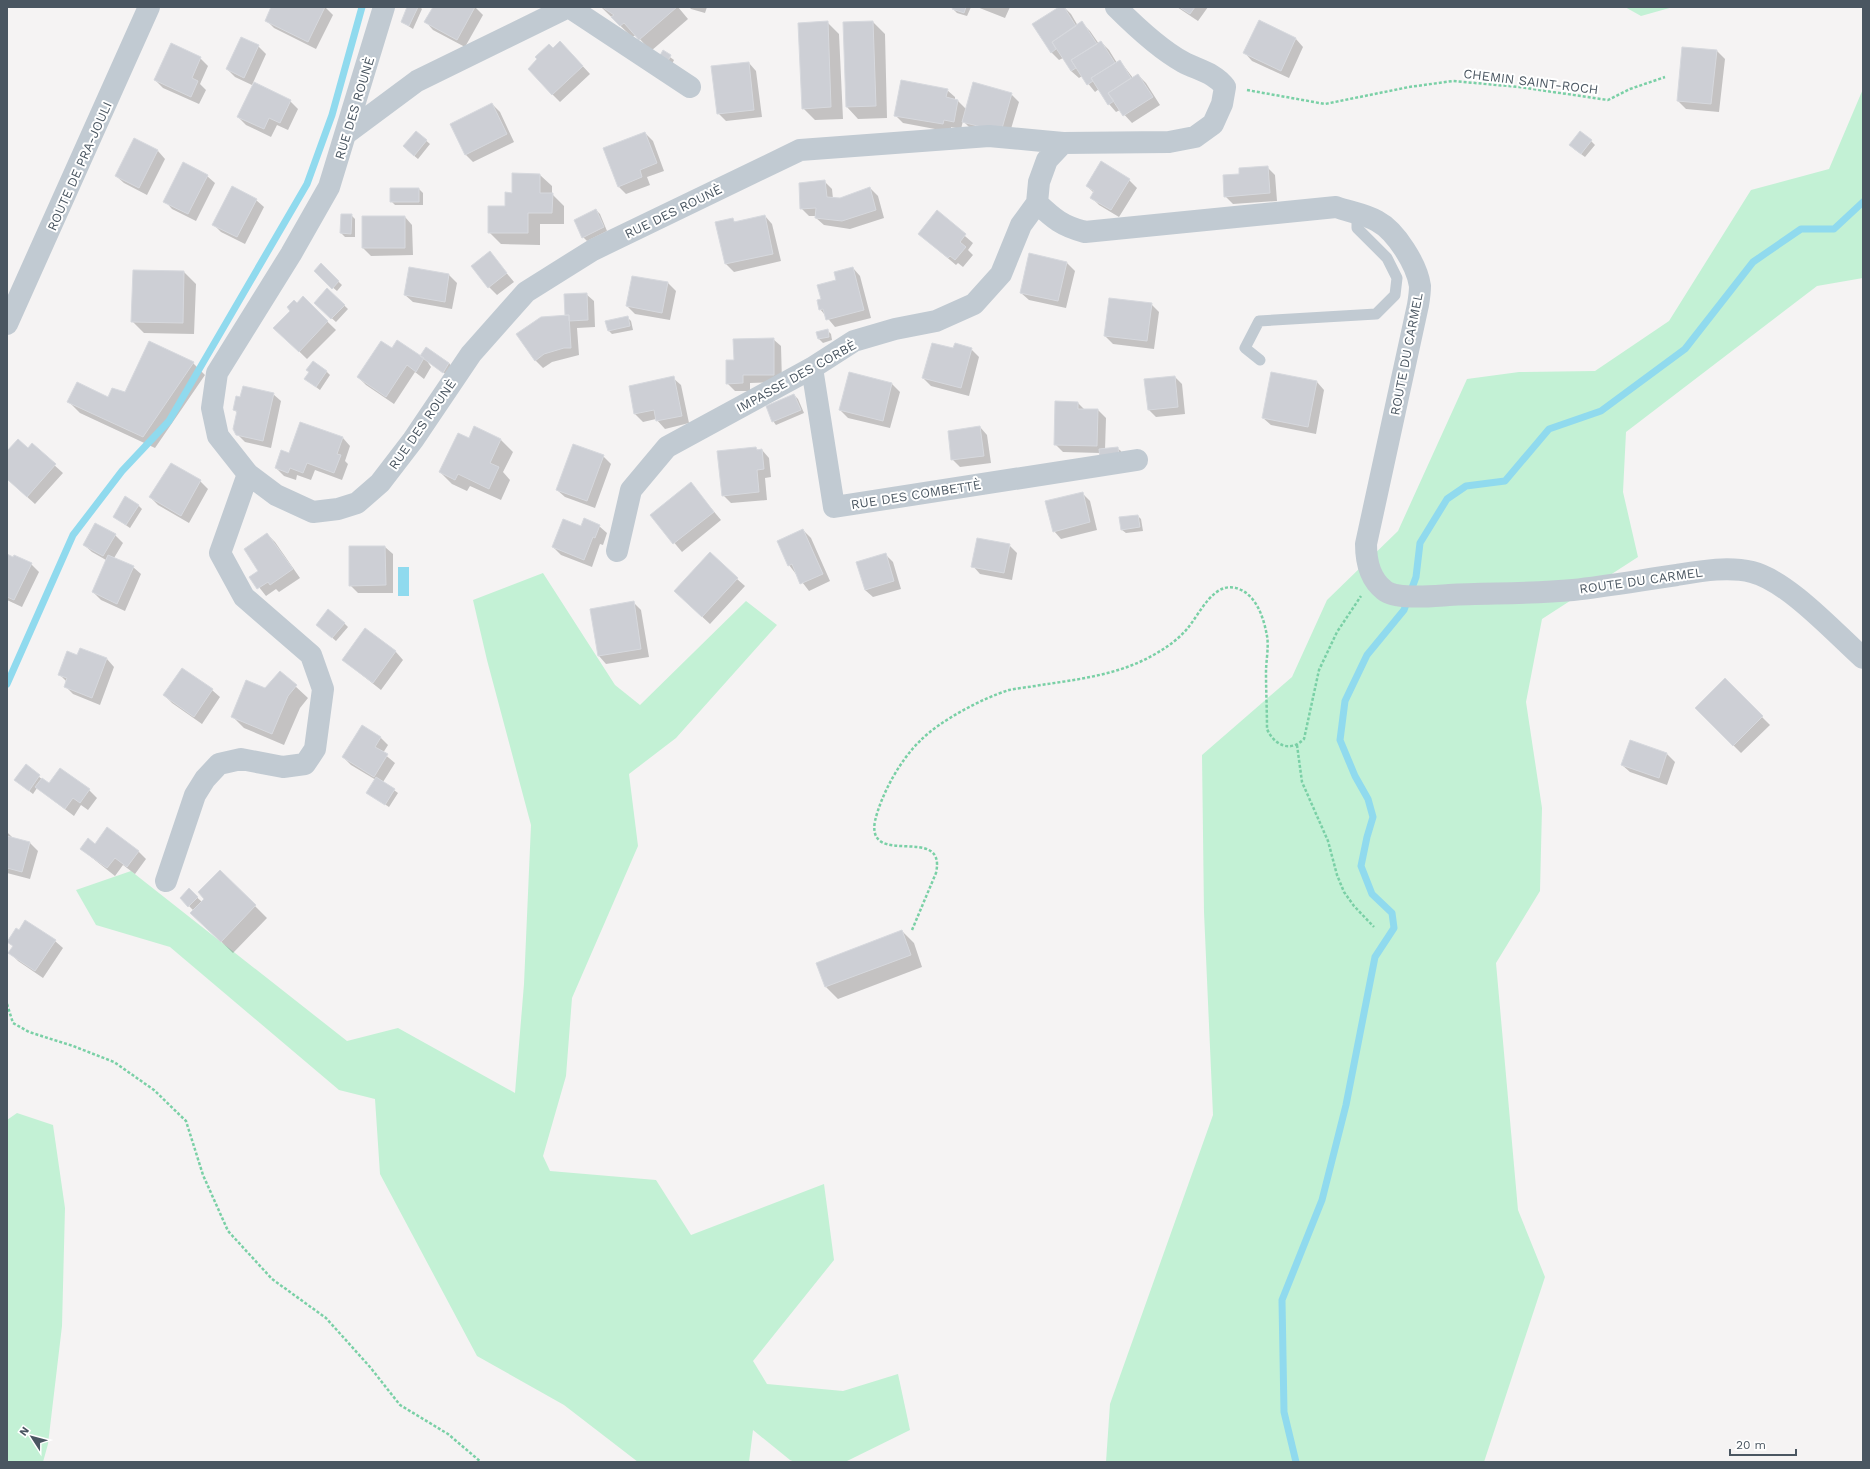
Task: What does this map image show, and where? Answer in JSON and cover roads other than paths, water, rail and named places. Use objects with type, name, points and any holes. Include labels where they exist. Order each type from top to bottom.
[{"type":"street","name":"ROUTE DE PRA-JOULI","points":[[7,324],[149,7]]},
{"type":"street","name":"RUE DES ROUNÈ","points":[[384,7],[347,133],[329,187],[292,254],[217,373],[212,408],[218,436],[248,474],[276,495],[313,512],[338,509],[357,503],[380,483],[413,440],[471,354],[526,292],[593,250],[800,150],[989,136],[1063,143]]},
{"type":"street","points":[[347,133],[417,81],[569,7],[690,87]]},
{"type":"street","points":[[1037,203],[1039,182],[1047,160],[1063,143],[1169,142],[1195,137],[1213,124],[1222,104],[1225,87],[1219,78],[1182,62],[1137,28],[1116,7]]},
{"type":"street","name":"ROUTE DU CARMEL","points":[[1037,203],[1050,216],[1068,228],[1085,232],[1336,207],[1356,212],[1378,221],[1393,234],[1411,259],[1420,286],[1418,305],[1366,544],[1366,559],[1374,578],[1384,590],[1394,595],[1432,596],[1572,590],[1703,571],[1732,569],[1751,571],[1784,587],[1863,658]]},
{"type":"street","name":"IMPASSE DES CORBÈ","points":[[617,551],[631,490],[667,447],[812,368],[854,341],[895,329],[936,321],[974,304],[1001,274],[1021,225],[1037,203]]},
{"type":"street","name":"RUE DES COMBETTÈ","points":[[812,368],[834,507],[1137,460]]},
{"type":"street","points":[[166,881],[195,795],[205,779],[219,764],[241,759],[283,767],[305,764],[315,749],[323,689],[311,655],[244,597],[220,553],[248,474]]},
{"type":"lane","points":[[1260,360],[1245,348],[1259,321],[1376,314],[1395,296],[1397,278],[1388,258],[1357,228],[1356,212]]},
{"type":"water","points":[[398,567],[409,567],[409,596],[398,596]]},
{"type":"waterway","points":[[7,684],[73,535],[122,471],[169,421],[307,184],[332,115],[362,7]]},
{"type":"waterway","points":[[1296,1462],[1284,1412],[1282,1300],[1322,1200],[1346,1105],[1375,957],[1394,928],[1392,913],[1372,894],[1361,866],[1373,817],[1368,799],[1355,776],[1340,740],[1345,701],[1367,655],[1404,610],[1416,577],[1420,543],[1447,499],[1466,486],[1505,481],[1549,429],[1601,411],[1685,349],[1753,262],[1801,229],[1834,229],[1863,202]]}]
